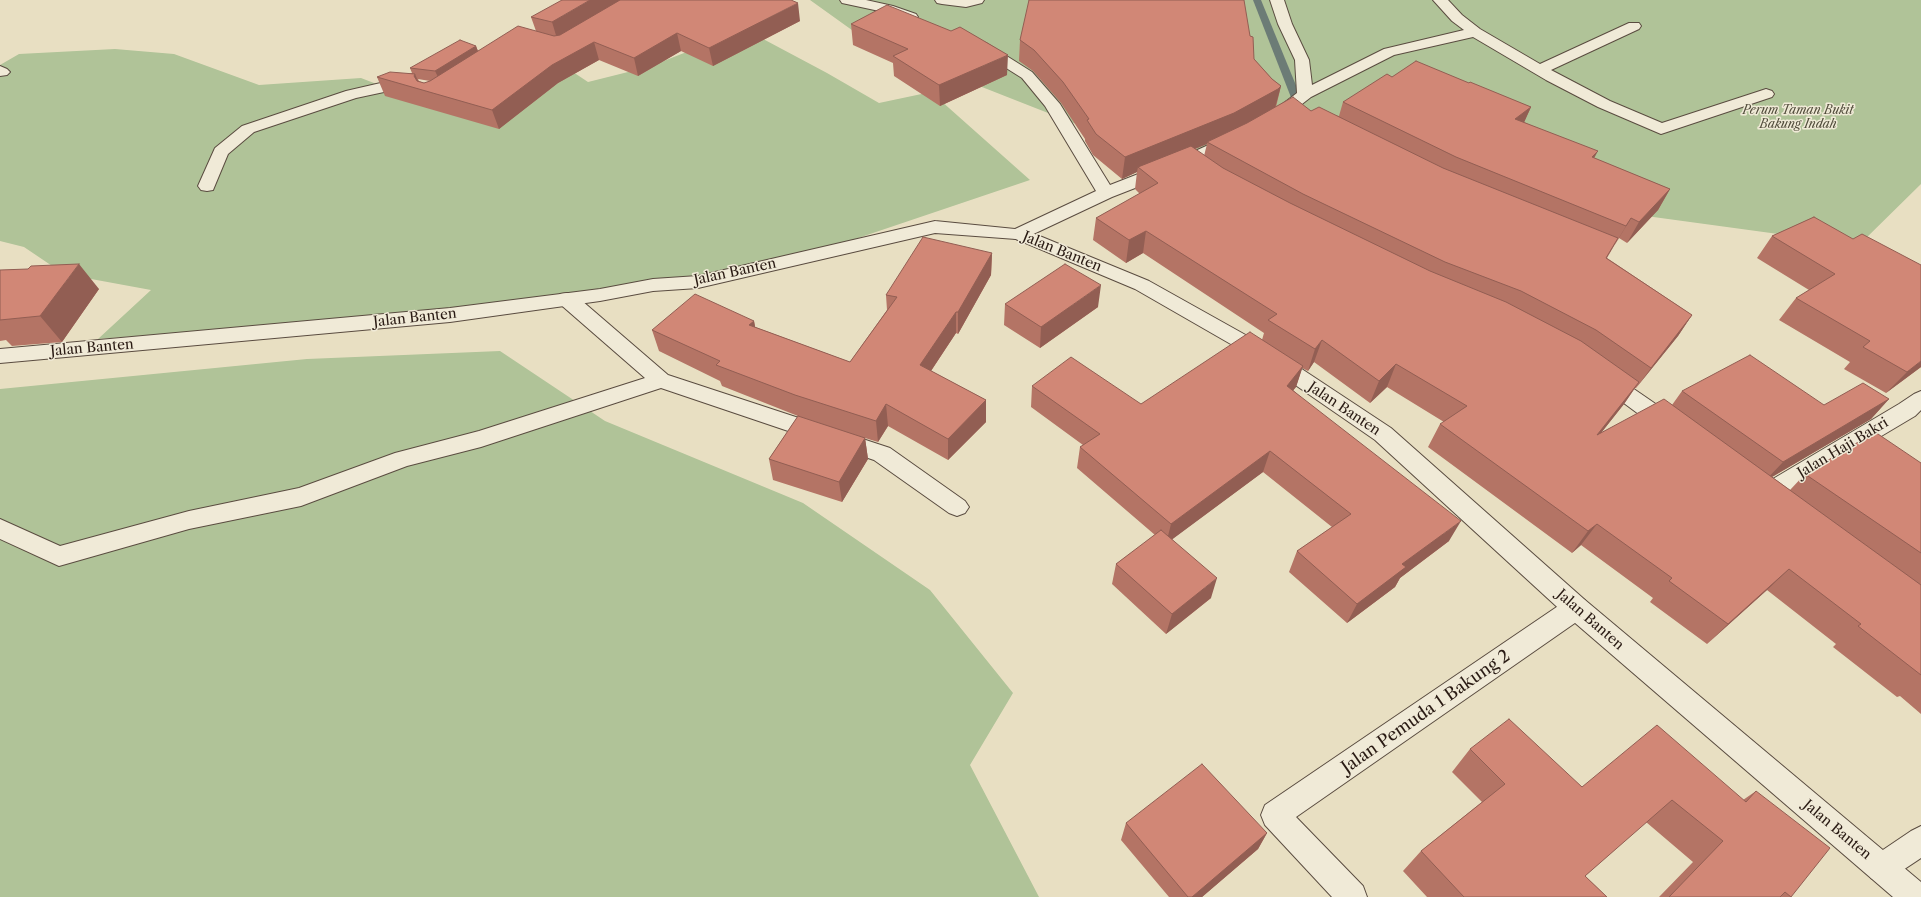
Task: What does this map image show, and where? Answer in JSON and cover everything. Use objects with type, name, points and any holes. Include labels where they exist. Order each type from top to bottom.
[{"type":"street","points":[[847,0],[888,9],[926,22]]},
{"type":"street","points":[[942,0],[966,3],[977,0]]},
{"type":"street","points":[[1277,0],[1285,24],[1302,60],[1305,94]]},
{"type":"street","points":[[1441,0],[1457,18],[1475,32],[1539,70],[1604,104],[1661,129],[1766,94]]},
{"type":"street","points":[[1539,70],[1634,26]]},
{"type":"street","points":[[1019,234],[1106,193],[1188,161],[1280,115],[1295,110],[1305,94],[1389,52],[1475,32]]},
{"type":"street","points":[[971,40],[992,51],[1027,75],[1052,104],[1106,193]]},
{"type":"street","points":[[207,186],[221,152],[248,129],[352,94],[398,84],[428,87]]},
{"type":"street","points":[[1188,161],[1207,173]]},
{"type":"street","name":"Jalan Banten","points":[[0,356],[442,316],[567,299],[652,285],[698,282],[935,227],[1019,234],[1142,285],[1269,357],[1383,434],[1576,608],[1916,897]]},
{"type":"street","points":[[567,299],[661,380],[882,454],[956,507]]},
{"type":"street","points":[[1587,366],[1688,438]]},
{"type":"street","points":[[0,528],[59,556],[189,520],[301,497],[403,459],[481,439],[661,380]]},
{"type":"street","name":"Jalan Haji Bakri","points":[[1782,509],[1757,490],[1907,410],[1921,399]]},
{"type":"street","name":"Jalan Pemuda 1 Bakung 2","points":[[1352,897],[1275,815],[1576,608]]},
{"type":"street","points":[[1881,868],[1921,841]]},
{"type":"green space","name":"Perum Taman Bukit Bakung Indah","points":[[810,0],[1921,0],[1921,184],[1859,245],[1132,146],[870,43]]},
{"type":"green space","points":[[750,32],[827,73],[879,103],[931,92],[1030,180],[796,259],[552,299],[355,319],[98,339],[151,290],[64,274],[24,247],[0,241],[0,65],[19,54],[115,49],[174,54],[259,85],[361,78],[428,104],[561,64],[588,82],[648,67],[715,41]]},
{"type":"green space","points":[[500,351],[605,421],[803,503],[930,590],[1013,693],[970,765],[1039,897],[0,897],[0,389],[307,359]]},
{"type":"building","points":[[562,0],[590,0],[552,22],[531,17]]},
{"type":"building","points":[[620,0],[791,0],[798,3],[709,48],[677,33],[634,58],[594,42],[552,65],[492,110],[377,77],[390,72],[415,74],[414,76],[417,81],[424,83],[430,81],[518,26],[554,36],[560,35]]},
{"type":"building","points":[[1029,0],[1244,0],[1250,36],[1253,37],[1254,59],[1272,79],[1281,86],[1234,113],[1125,157],[1096,134],[1087,120],[1089,119],[1063,82],[1034,50],[1020,40]]},
{"type":"building","points":[[887,5],[951,31],[960,27],[1008,55],[939,85],[893,56],[908,49],[851,24]]},
{"type":"building","points":[[460,40],[476,46],[435,71],[410,68]]},
{"type":"building","points":[[1416,61],[1531,107],[1515,119],[1598,151],[1592,157],[1670,189],[1639,222],[1631,218],[1626,226],[1456,157],[1343,102],[1387,74],[1392,77]]},
{"type":"building","points":[[1293,97],[1311,111],[1319,107],[1443,168],[1618,238],[1606,258],[1692,315],[1651,368],[1596,330],[1521,291],[1445,262],[1303,194],[1207,142],[1247,123]]},
{"type":"building","points":[[1191,146],[1223,168],[1290,203],[1430,271],[1506,302],[1581,341],[1639,382],[1597,435],[1664,399],[1921,585],[1921,675],[1858,626],[1861,624],[1789,569],[1728,624],[1669,581],[1672,578],[1597,524],[1588,531],[1440,424],[1467,406],[1396,364],[1379,381],[1322,340],[1315,349],[1268,320],[1277,314],[1146,231],[1129,240],[1096,218],[1158,183],[1138,167]]},
{"type":"building","points":[[1814,217],[1853,239],[1862,234],[1921,265],[1921,361],[1907,372],[1863,347],[1870,341],[1796,298],[1835,274],[1772,236]]},
{"type":"building","points":[[923,237],[992,253],[958,312],[956,312],[920,365],[986,400],[948,439],[886,404],[876,421],[795,395],[716,365],[720,361],[652,330],[695,294],[754,321],[749,325],[850,362],[897,297],[886,295]]},
{"type":"building","points":[[79,264],[40,316],[0,320],[0,270],[28,269],[31,266]]},
{"type":"building","points":[[1065,264],[1101,285],[1041,327],[1005,304]]},
{"type":"building","points":[[1250,332],[1303,366],[1287,386],[1461,521],[1402,564],[1406,567],[1357,604],[1297,551],[1351,514],[1270,451],[1171,524],[1080,447],[1100,434],[1032,386],[1071,357],[1141,404]]},
{"type":"building","points":[[1750,355],[1824,405],[1863,383],[1889,399],[1783,462],[1682,391]]},
{"type":"building","points":[[798,416],[865,438],[839,482],[769,459]]},
{"type":"building","points":[[1875,432],[1921,463],[1921,553],[1805,474]]},
{"type":"building","points":[[1161,530],[1217,578],[1172,614],[1116,564]]},
{"type":"building","points":[[1509,719],[1582,787],[1657,725],[1746,802],[1756,791],[1830,848],[1791,897],[1785,892],[1780,897],[1669,897],[1723,841],[1672,800],[1585,876],[1607,897],[1464,897],[1421,851],[1505,784],[1470,749]]},
{"type":"building","points":[[1202,764],[1267,833],[1192,897],[1188,897],[1126,823]]},
{"type":"waterway","points":[[1257,0],[1297,100]]}]
